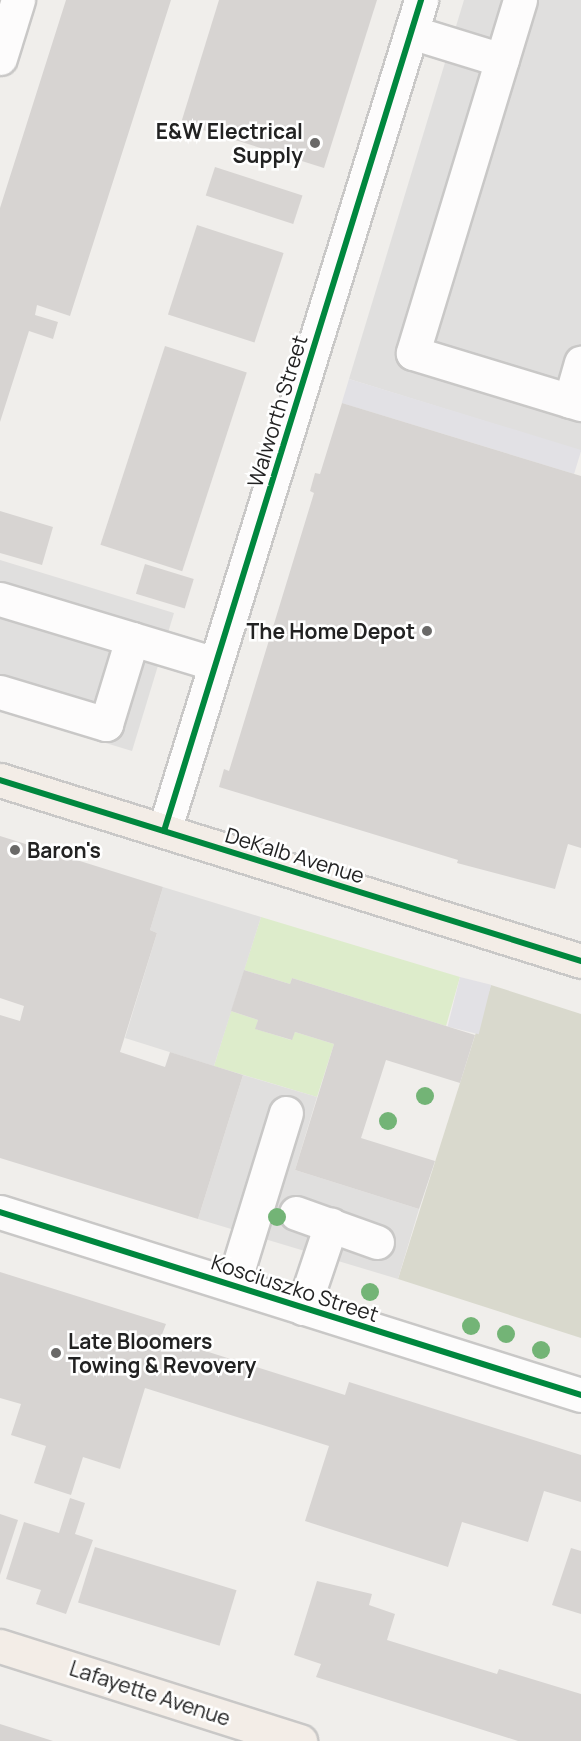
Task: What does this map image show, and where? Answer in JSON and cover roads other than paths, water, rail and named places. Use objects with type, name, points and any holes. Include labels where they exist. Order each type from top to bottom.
[{"type":"main road","name":"DeKalb Avenue","points":[[0,780],[581,961]]},
{"type":"main road","name":"Lafayette Avenue","points":[[0,1646],[300,1741]]},
{"type":"street","points":[[0,58],[18,0]]},
{"type":"street","name":"Walworth Street","points":[[164,831],[421,0]]},
{"type":"street","points":[[520,0],[413,352],[576,402],[581,363]]},
{"type":"street","points":[[411,32],[502,60]]},
{"type":"street","points":[[0,599],[215,664]]},
{"type":"street","points":[[0,692],[106,724],[132,639]]},
{"type":"street","points":[[233,1285],[286,1113]]},
{"type":"street","name":"Kosciuszko Street","points":[[0,1212],[581,1395]]},
{"type":"street","points":[[296,1213],[377,1242]]},
{"type":"street","points":[[303,1308],[331,1226]]},
{"type":"place","name":"E&W Electrical Supply","points":[[315,143]]},
{"type":"place","name":"The Home Depot","points":[[427,631]]},
{"type":"place","name":"Baron's","points":[[15,850]]},
{"type":"place","name":"Late Bloomers Towing & Revovery","points":[[56,1353]]}]
